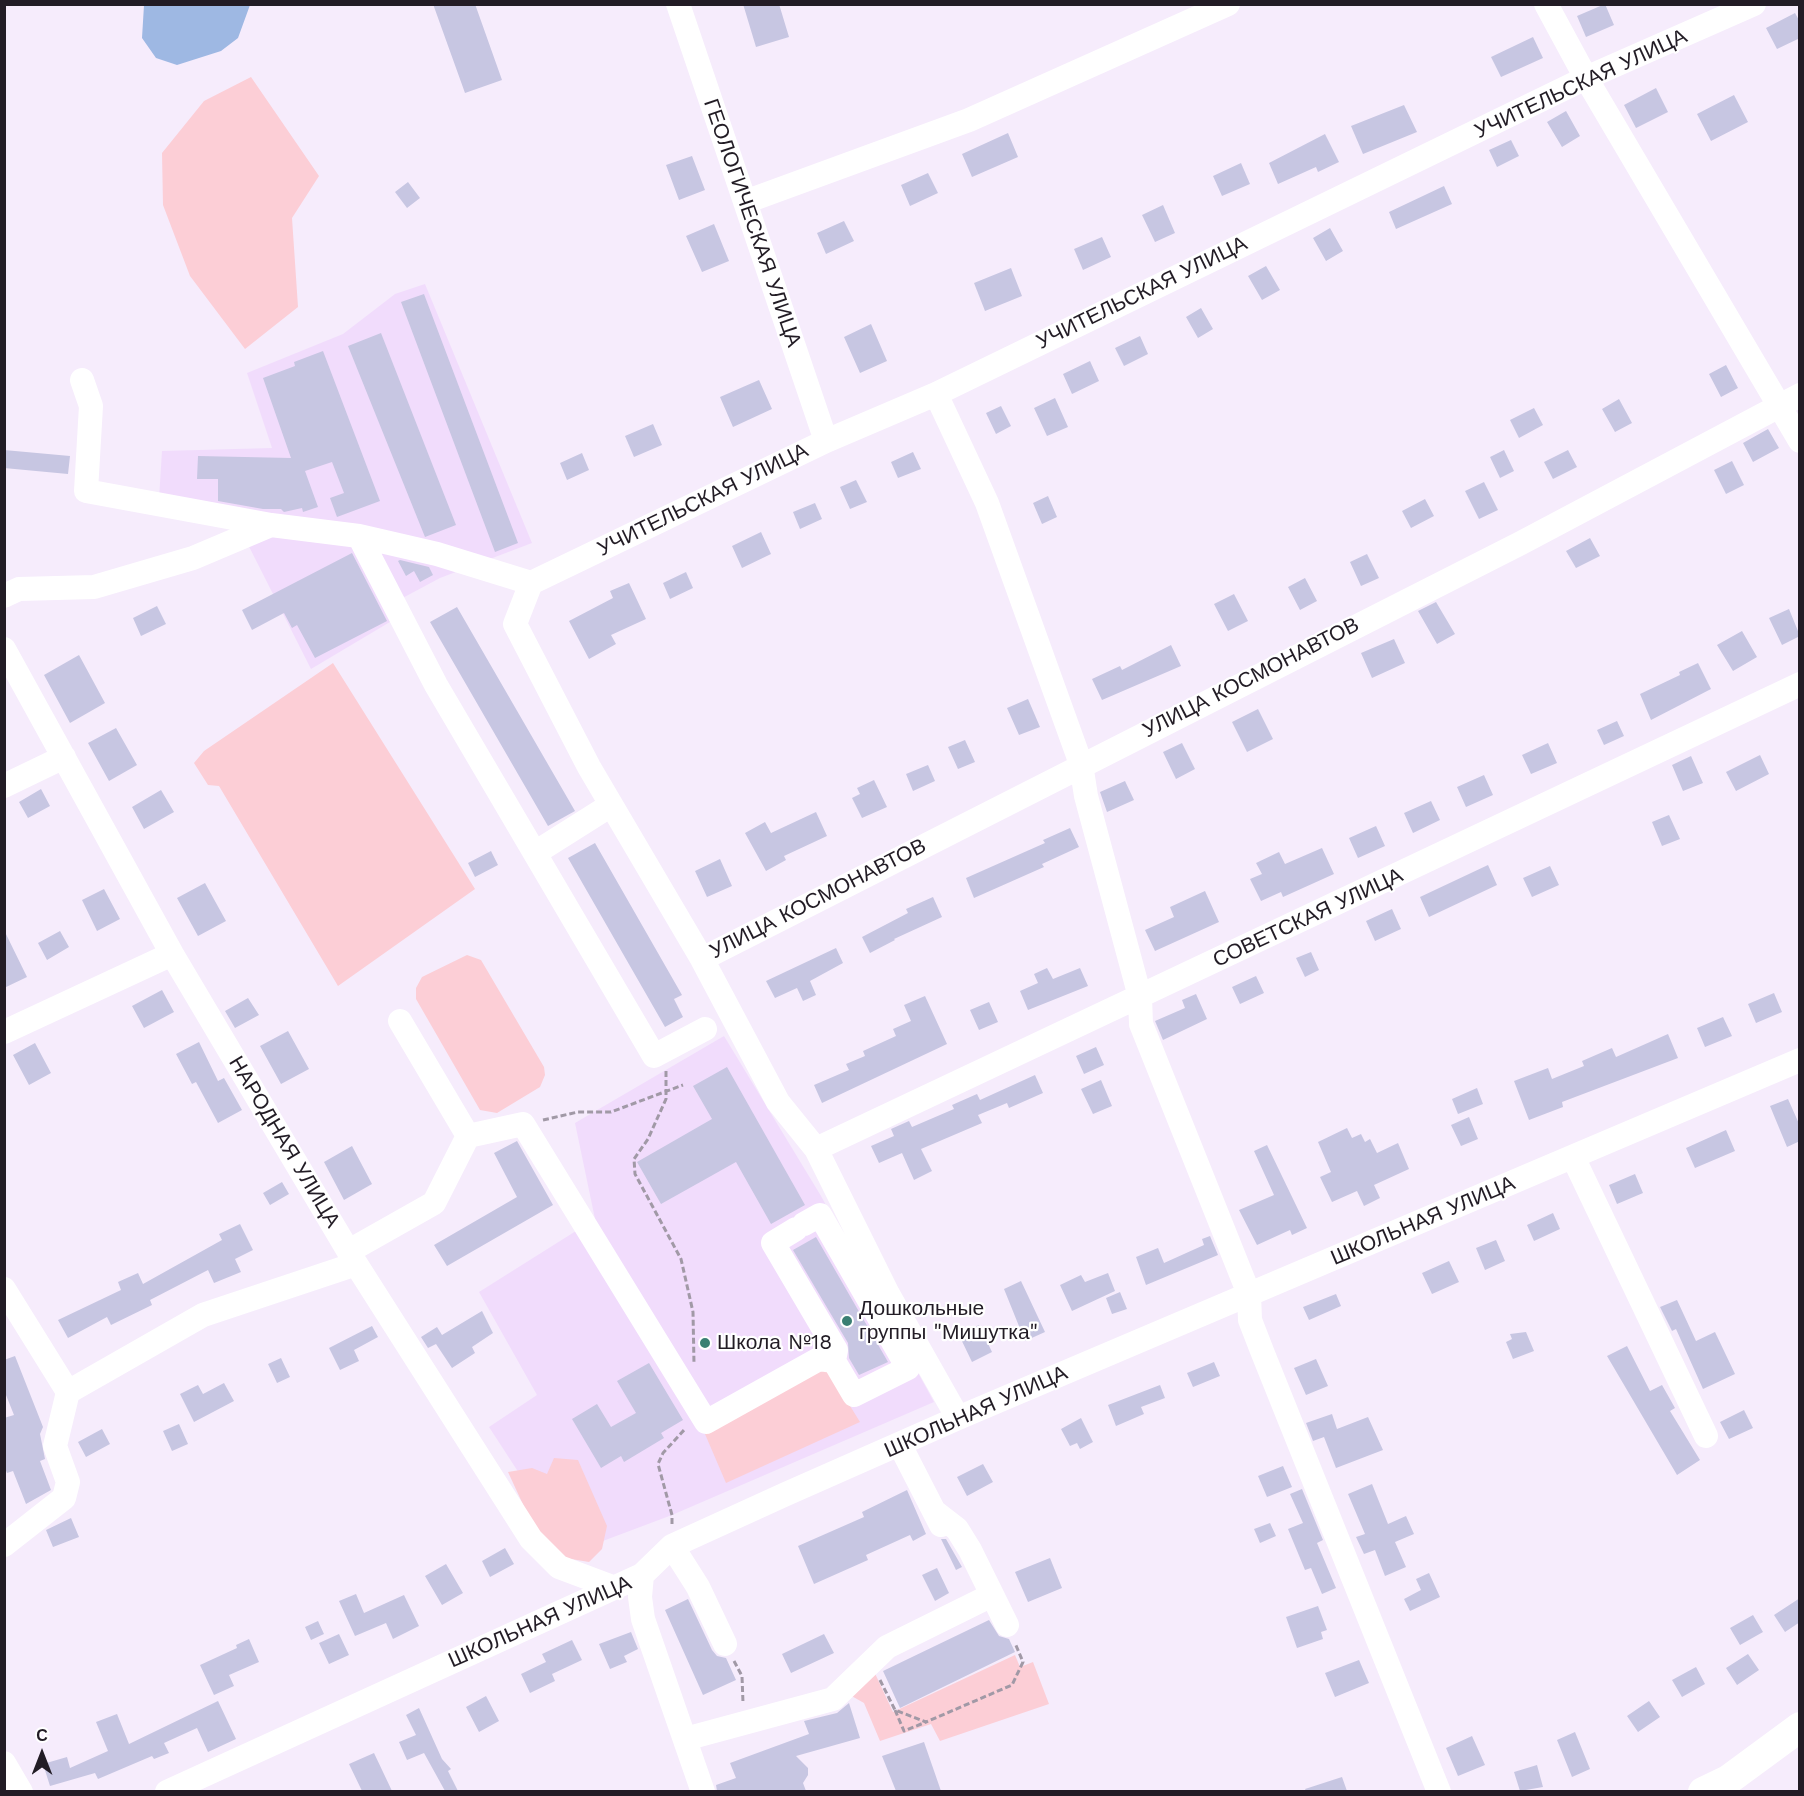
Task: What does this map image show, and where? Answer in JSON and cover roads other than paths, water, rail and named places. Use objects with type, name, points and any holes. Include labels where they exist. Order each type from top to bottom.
[{"type":"main road","points":[[1703,1791],[1728,1780],[1800,1727]]},
{"type":"street","name":"ГЕОЛОГИЧЕСКАЯ УЛИЦА","points":[[678,4],[826,441]]},
{"type":"street","points":[[745,202],[969,120],[1228,4]]},
{"type":"street","points":[[1546,4],[1586,78],[1789,400],[1800,441]]},
{"type":"street","name":"УЧИТЕЛЬСКАЯ УЛИЦА","points":[[531,583],[826,441],[936,394],[1586,78],[1754,4]]},
{"type":"street","points":[[82,380],[90,406],[86,491],[271,525],[359,536],[437,554],[531,583],[515,624],[611,805],[702,959],[778,1102],[816,1149],[888,1294],[958,1418]]},
{"type":"street","points":[[936,394],[987,503],[1081,764],[1086,796],[1140,997],[1141,1024],[1249,1294],[1250,1320],[1262,1351],[1438,1791]]},
{"type":"street","name":"УЛИЦА КОСМОНАВТОВ","points":[[702,959],[1081,764],[1521,543],[1789,400]]},
{"type":"street","points":[[4,596],[19,589],[94,587],[194,558],[271,525]]},
{"type":"street","points":[[359,536],[436,685],[654,1056],[705,1029]]},
{"type":"street","name":"НАРОДНАЯ УЛИЦА","points":[[4,649],[172,954],[352,1258],[531,1539],[559,1567],[615,1588]]},
{"type":"street","name":"СОВЕТСКАЯ УЛИЦА","points":[[816,1149],[1800,684]]},
{"type":"street","points":[[4,786],[63,757]]},
{"type":"street","points":[[535,853],[611,805]]},
{"type":"street","points":[[4,1032],[172,954]]},
{"type":"street","points":[[400,1021],[468,1136]]},
{"type":"street","name":"ШКОЛЬНАЯ УЛИЦА","points":[[167,1791],[642,1575],[672,1546],[958,1418],[1800,1060]]},
{"type":"street","points":[[468,1136],[524,1124],[688,1396],[706,1422],[819,1359],[834,1361]]},
{"type":"street","points":[[68,1392],[203,1316],[352,1258],[434,1203],[468,1136]]},
{"type":"street","points":[[1573,1157],[1706,1436]]},
{"type":"street","points":[[820,1215],[908,1368],[854,1395],[834,1361],[836,1350],[773,1243],[820,1215]]},
{"type":"street","points":[[4,1289],[68,1392],[55,1446],[68,1482],[64,1498],[4,1545]]},
{"type":"street","points":[[900,1445],[940,1522],[957,1529],[970,1550],[1007,1626]]},
{"type":"street","points":[[672,1546],[698,1587],[725,1644]]},
{"type":"street","points":[[642,1575],[640,1597],[643,1618],[703,1791]]},
{"type":"street","points":[[685,1739],[833,1699],[886,1647],[992,1594]]},
{"type":"street","points":[[4,1763],[21,1791]]},
{"type":"water","points":[[144,4],[250,5],[238,38],[221,51],[177,65],[156,58],[142,38]]},
{"type":"place","name":"Дошкольные группы \"Мишутка\"","points":[[847,1321]]},
{"type":"place","name":"Школа №18","points":[[705,1343]]}]
